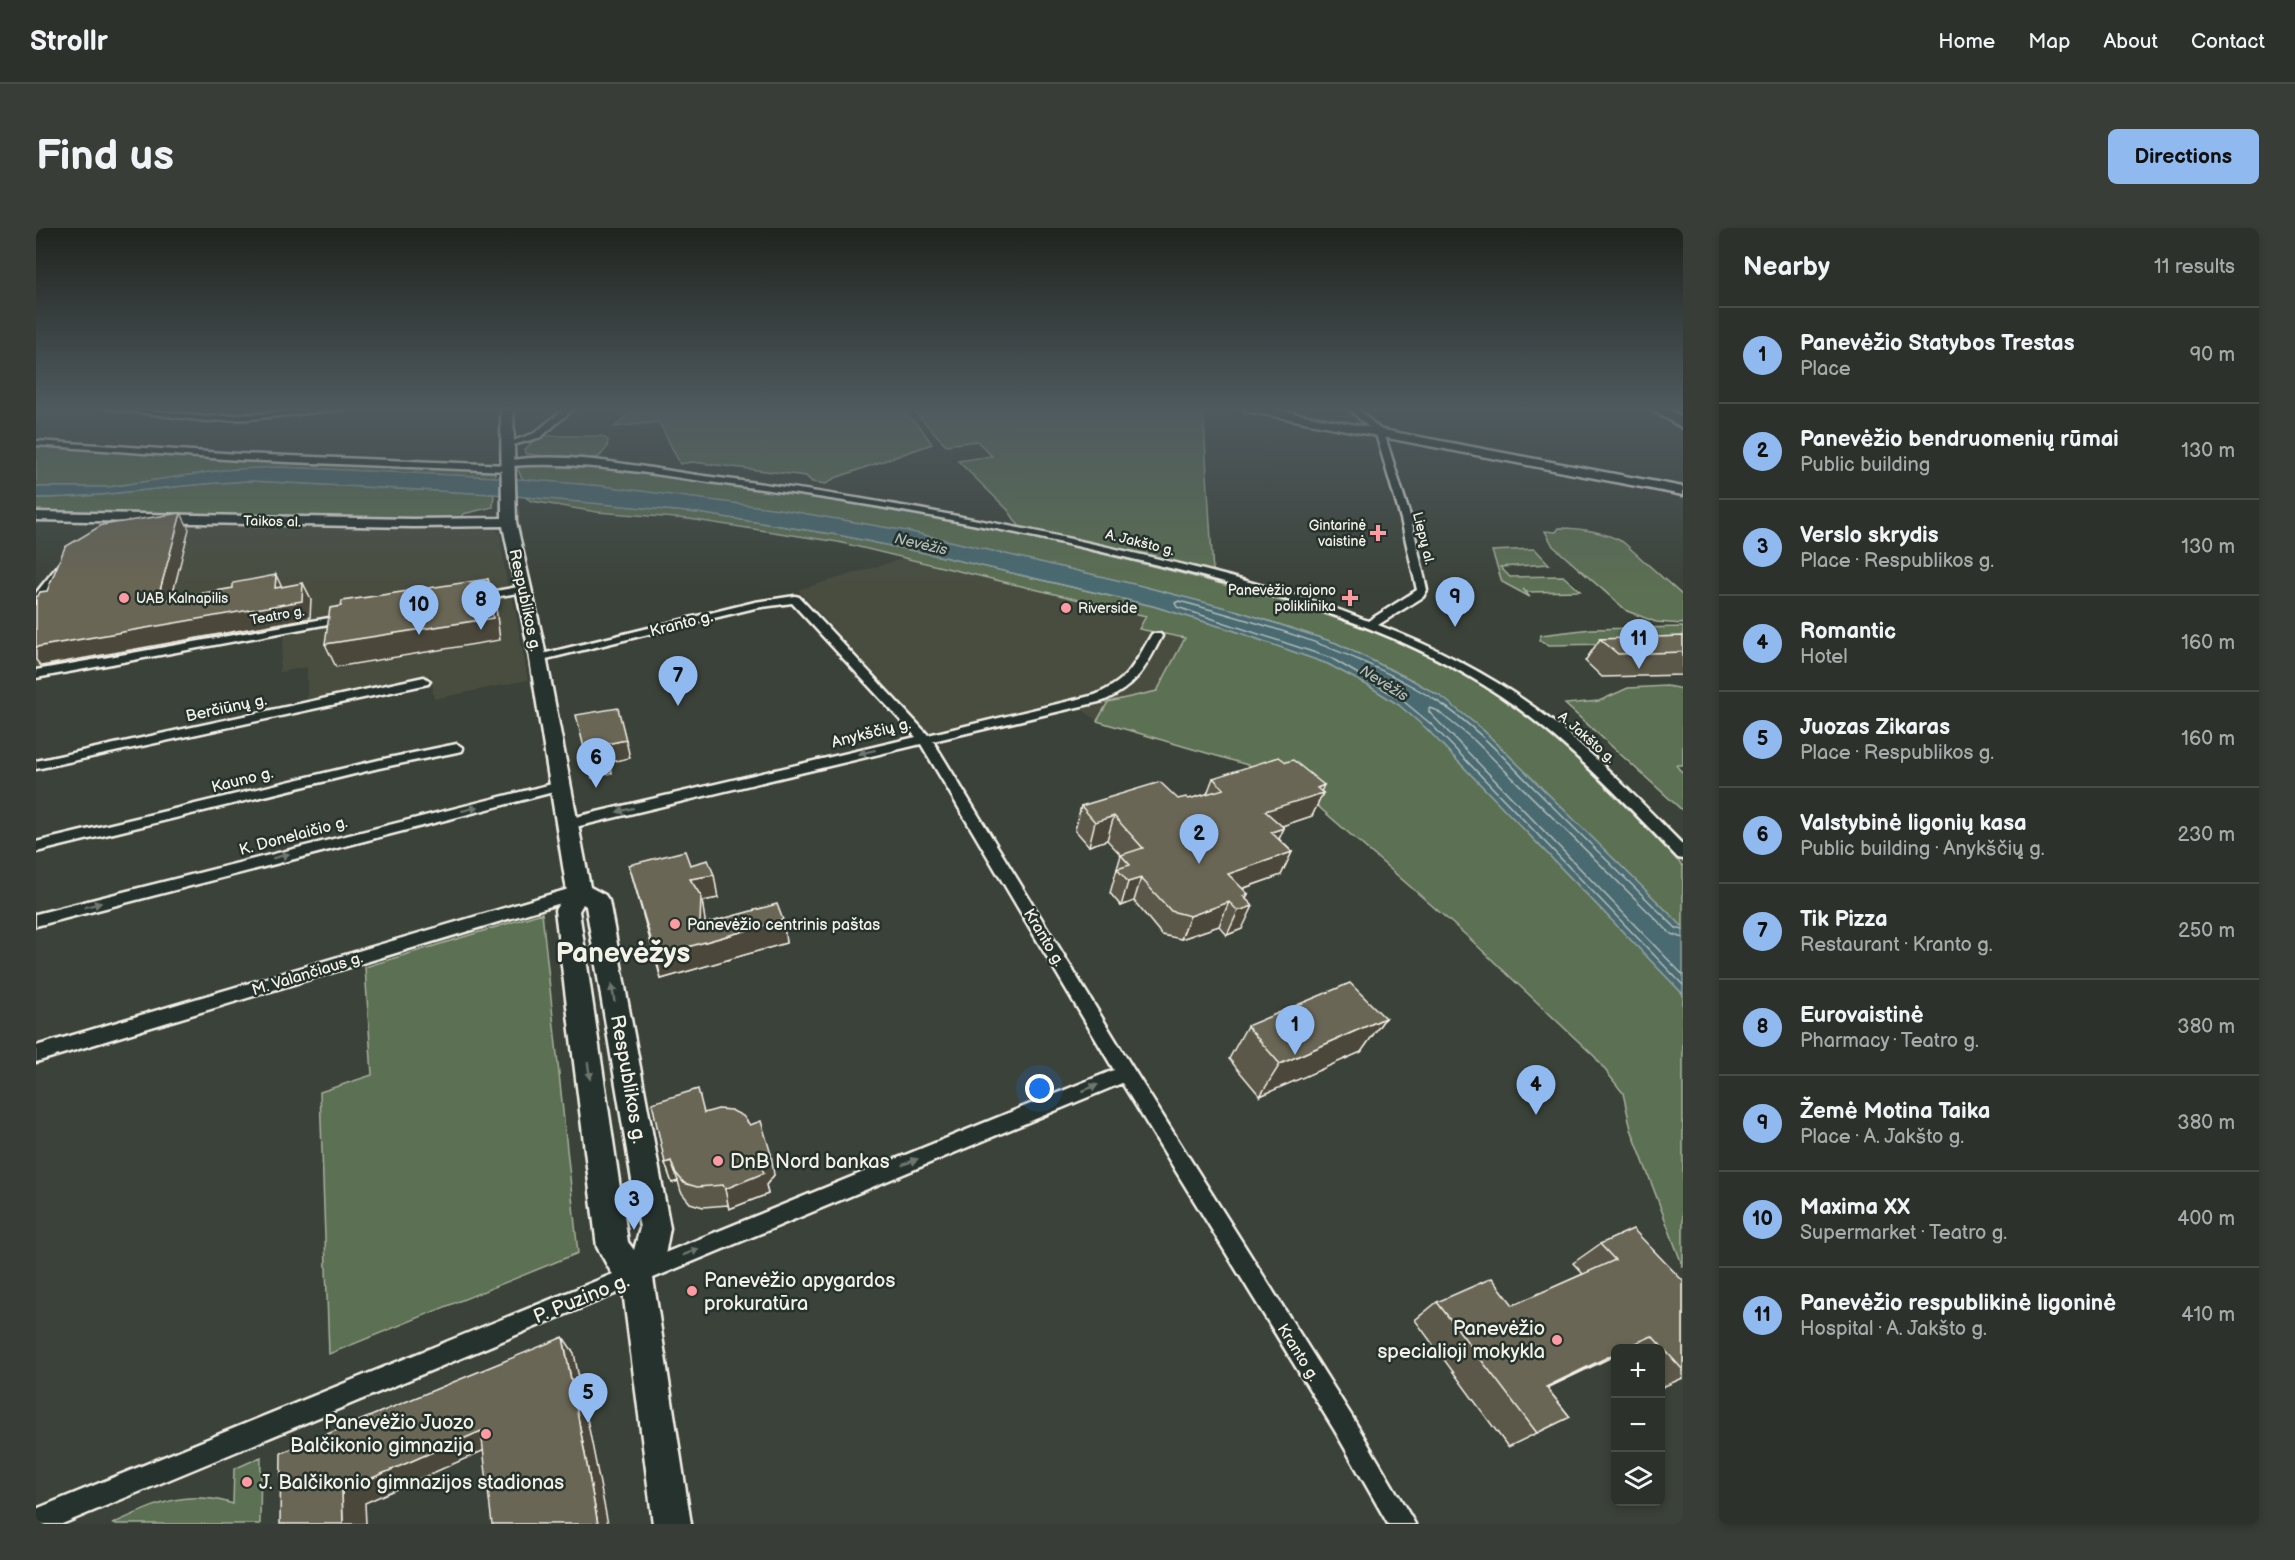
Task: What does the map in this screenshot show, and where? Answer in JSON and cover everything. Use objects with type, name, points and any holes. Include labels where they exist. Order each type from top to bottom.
[{"type":"main road","points":[[1565,468],[1683,491]]},
{"type":"main road","name":"Respublikos g.","points":[[509,469],[509,514],[538,658],[579,892],[567,910],[613,1247],[622,1261],[637,1275],[649,1255],[655,1228],[597,901],[579,892]]},
{"type":"main road","name":"Taikos al.","points":[[36,516],[414,523],[509,514]]},
{"type":"main road","points":[[637,1275],[672,1524]]},
{"type":"street","name":"A. Jakšto g.","points":[[497,468],[509,469]]},
{"type":"street","name":"A. Jakšto g.","points":[[620,468],[761,486],[921,510],[1099,547],[1292,598],[1370,626],[1472,673],[1542,719],[1603,770],[1683,854]]},
{"type":"street","name":"Liepų al.","points":[[1370,626],[1384,615],[1419,595],[1422,590],[1406,519],[1391,468]]},
{"type":"street","points":[[101,532],[117,518]]},
{"type":"street","points":[[36,600],[60,567],[76,553]]},
{"type":"street","points":[[464,600],[524,589]]},
{"type":"street","name":"Kranto g.","points":[[538,658],[755,605],[795,598],[924,738],[1402,1524]]},
{"type":"street","name":"Teatro g.","points":[[36,674],[346,618]]},
{"type":"street","name":"Anykščių g.","points":[[567,824],[1098,698],[1118,691],[1129,682],[1156,636]]},
{"type":"street","name":"Berčiūnų g.","points":[[36,765],[424,681]]},
{"type":"street","name":"Kauno g.","points":[[36,847],[379,764],[457,748]]},
{"type":"street","name":"K. Donelaičio g.","points":[[36,920],[560,786]]},
{"type":"street","name":"M. Valančiaus g.","points":[[36,1054],[579,892]]},
{"type":"street","name":"P. Puzino g.","points":[[36,1522],[1126,1073]]},
{"type":"shaded area","points":[[159,522],[470,527],[496,530],[500,534],[507,584],[512,593],[528,680],[434,699],[431,675],[307,700],[307,667],[279,672],[285,630],[281,626],[36,671],[36,607]]},
{"type":"shaded area","points":[[908,557],[1147,616],[1139,629],[1185,638],[1157,691],[1108,702],[1097,721],[1070,700],[927,732],[798,590]]},
{"type":"green space","points":[[36,468],[252,468],[224,470],[108,487],[36,487]]},
{"type":"green space","points":[[311,468],[469,468],[495,470],[495,477]]},
{"type":"green space","points":[[517,468],[601,468],[829,498],[917,513],[1168,570],[1285,602],[1364,628],[1439,661],[1473,680],[1531,720],[1584,766],[1683,866],[1683,927],[1483,730],[1443,698],[1412,680],[1336,643],[1238,611],[603,486],[523,480]]},
{"type":"green space","points":[[745,468],[862,468],[835,478],[826,484],[812,482],[806,476]]},
{"type":"green space","points":[[966,468],[1207,468],[1213,573],[1019,526],[1008,510]]},
{"type":"green space","points":[[252,481],[494,494],[493,507],[463,514],[460,520],[36,512],[36,498],[90,496],[198,484]]},
{"type":"green space","points":[[524,496],[698,513],[838,535],[1153,606],[1235,631],[1328,664],[1399,705],[1427,729],[1683,994],[1683,1267],[1631,1129],[1623,1093],[1595,1057],[1468,937],[1282,775],[1097,721],[1108,702],[1157,691],[1185,638],[1139,629],[1146,616],[838,542],[689,519],[597,512],[531,501]]},
{"type":"green space","points":[[1559,528],[1592,531],[1623,542],[1683,596],[1683,624],[1656,622],[1627,611],[1553,546],[1545,531],[1556,532]]},
{"type":"green space","points":[[1535,549],[1549,564],[1500,567],[1510,577],[1563,576],[1580,591],[1526,592],[1523,589],[1530,597],[1502,582],[1492,551]]},
{"type":"green space","points":[[1683,627],[1683,643],[1549,645],[1539,640],[1541,635],[1591,629]]},
{"type":"green space","points":[[1667,686],[1683,689],[1683,765],[1676,765],[1683,774],[1683,811],[1565,704],[1599,701],[1628,688]]},
{"type":"green space","points":[[542,913],[578,1253],[329,1354],[320,1092],[372,1075],[365,967]]},
{"type":"green space","name":"J. Balčikonio gimnazijos stadionas","points":[[261,1457],[260,1524],[112,1524],[157,1505],[185,1498],[216,1499],[233,1504],[234,1469]]},
{"type":"water","name":"Nevėžis","points":[[311,468],[495,477],[603,486],[779,509],[907,531],[1138,585],[1238,611],[1336,643],[1412,680],[1443,698],[1483,730],[1683,927],[1683,994],[1427,729],[1399,705],[1328,664],[1235,631],[1153,606],[838,535],[698,513],[494,494],[252,481],[198,484],[90,496],[36,498],[36,487],[108,487],[224,470]]},
{"type":"building","name":"UAB Kalnapilis","points":[[181,513],[157,601],[233,588],[233,583],[276,575],[275,588],[303,583],[302,601],[36,647],[36,597],[40,592],[47,591],[65,547],[102,525]]},
{"type":"building","points":[[488,579],[493,618],[325,644],[330,608],[341,606],[342,601]]},
{"type":"building","points":[[1683,636],[1683,652],[1618,654],[1600,639]]},
{"type":"building","points":[[618,708],[626,740],[606,744],[608,756],[587,760],[576,715]]},
{"type":"building","points":[[1279,757],[1286,762],[1293,760],[1324,785],[1317,788],[1323,793],[1265,811],[1284,828],[1271,832],[1292,852],[1228,874],[1248,894],[1243,896],[1253,906],[1238,911],[1229,902],[1190,916],[1171,911],[1141,878],[1128,882],[1117,869],[1130,865],[1121,855],[1143,848],[1114,816],[1095,822],[1081,806],[1160,782],[1178,799],[1186,797],[1189,799],[1224,789],[1213,778]]},
{"type":"building","points":[[685,851],[690,865],[708,860],[714,875],[690,879],[701,896],[700,925],[777,904],[783,920],[656,956],[629,865]]},
{"type":"building","points":[[1350,983],[1385,1018],[1280,1064],[1247,1026]]},
{"type":"building","name":"DnB Nord bankas","points":[[698,1089],[704,1113],[718,1109],[731,1110],[743,1116],[750,1125],[761,1121],[771,1154],[761,1166],[764,1173],[725,1189],[723,1185],[697,1187],[684,1183],[675,1172],[671,1161],[665,1163],[652,1103]]},
{"type":"building","name":"Panevėžio specialioji mokykla","points":[[1633,1229],[1683,1281],[1683,1370],[1665,1350],[1665,1344],[1659,1344],[1652,1336],[1634,1344],[1611,1344],[1611,1355],[1546,1387],[1570,1417],[1537,1433],[1437,1302],[1492,1278],[1513,1305],[1615,1260],[1600,1244]]},
{"type":"building","name":"Panevėžio Juozo Balčikonio gimnazija","points":[[563,1337],[598,1524],[492,1524],[481,1431],[342,1491],[343,1524],[280,1524],[281,1453]]},
{"type":"place","name":"Gintarinė vaistinė","points":[[1378,533]]},
{"type":"place","name":"UAB Kalnapilis","points":[[124,598]]},
{"type":"place","name":"Panevėžio rajono poliklinika","points":[[1350,598]]},
{"type":"place","name":"Riverside","points":[[1066,608]]},
{"type":"place","name":"Žemė Motina Taika","points":[[1455,627]]},
{"type":"place","name":"Eurovaistinė","points":[[481,630]]},
{"type":"place","name":"Maxima XX","points":[[419,635]]},
{"type":"place","name":"Panevėžio respublikinė ligoninė","points":[[1639,669]]},
{"type":"place","name":"Tik Pizza","points":[[678,706]]},
{"type":"place","name":"Valstybinė ligonių kasa","points":[[596,788]]},
{"type":"place","name":"Panevėžio bendruomenių rūmai","points":[[1199,864]]},
{"type":"place","name":"Panevėžio centrinis paštas","points":[[675,924]]},
{"type":"place","name":"Panevėžio Statybos Trestas","points":[[1295,1055]]},
{"type":"place","name":"Romantic","points":[[1536,1115]]},
{"type":"place","name":"DnB Nord bankas","points":[[718,1161]]},
{"type":"place","name":"Verslo skrydis","points":[[634,1230]]},
{"type":"place","name":"Panevėžio apygardos prokuratūra","points":[[692,1291]]},
{"type":"place","name":"Panevėžio specialioji mokykla","points":[[1557,1340]]},
{"type":"place","name":"Juozas Zikaras","points":[[588,1423]]},
{"type":"place","name":"Panevėžio Juozo Balčikonio gimnazija","points":[[486,1434]]},
{"type":"place","name":"J. Balčikonio gimnazijos stadionas","points":[[247,1482]]},
{"type":"district","name":"Panevėžys","points":[[623,952]]}]
